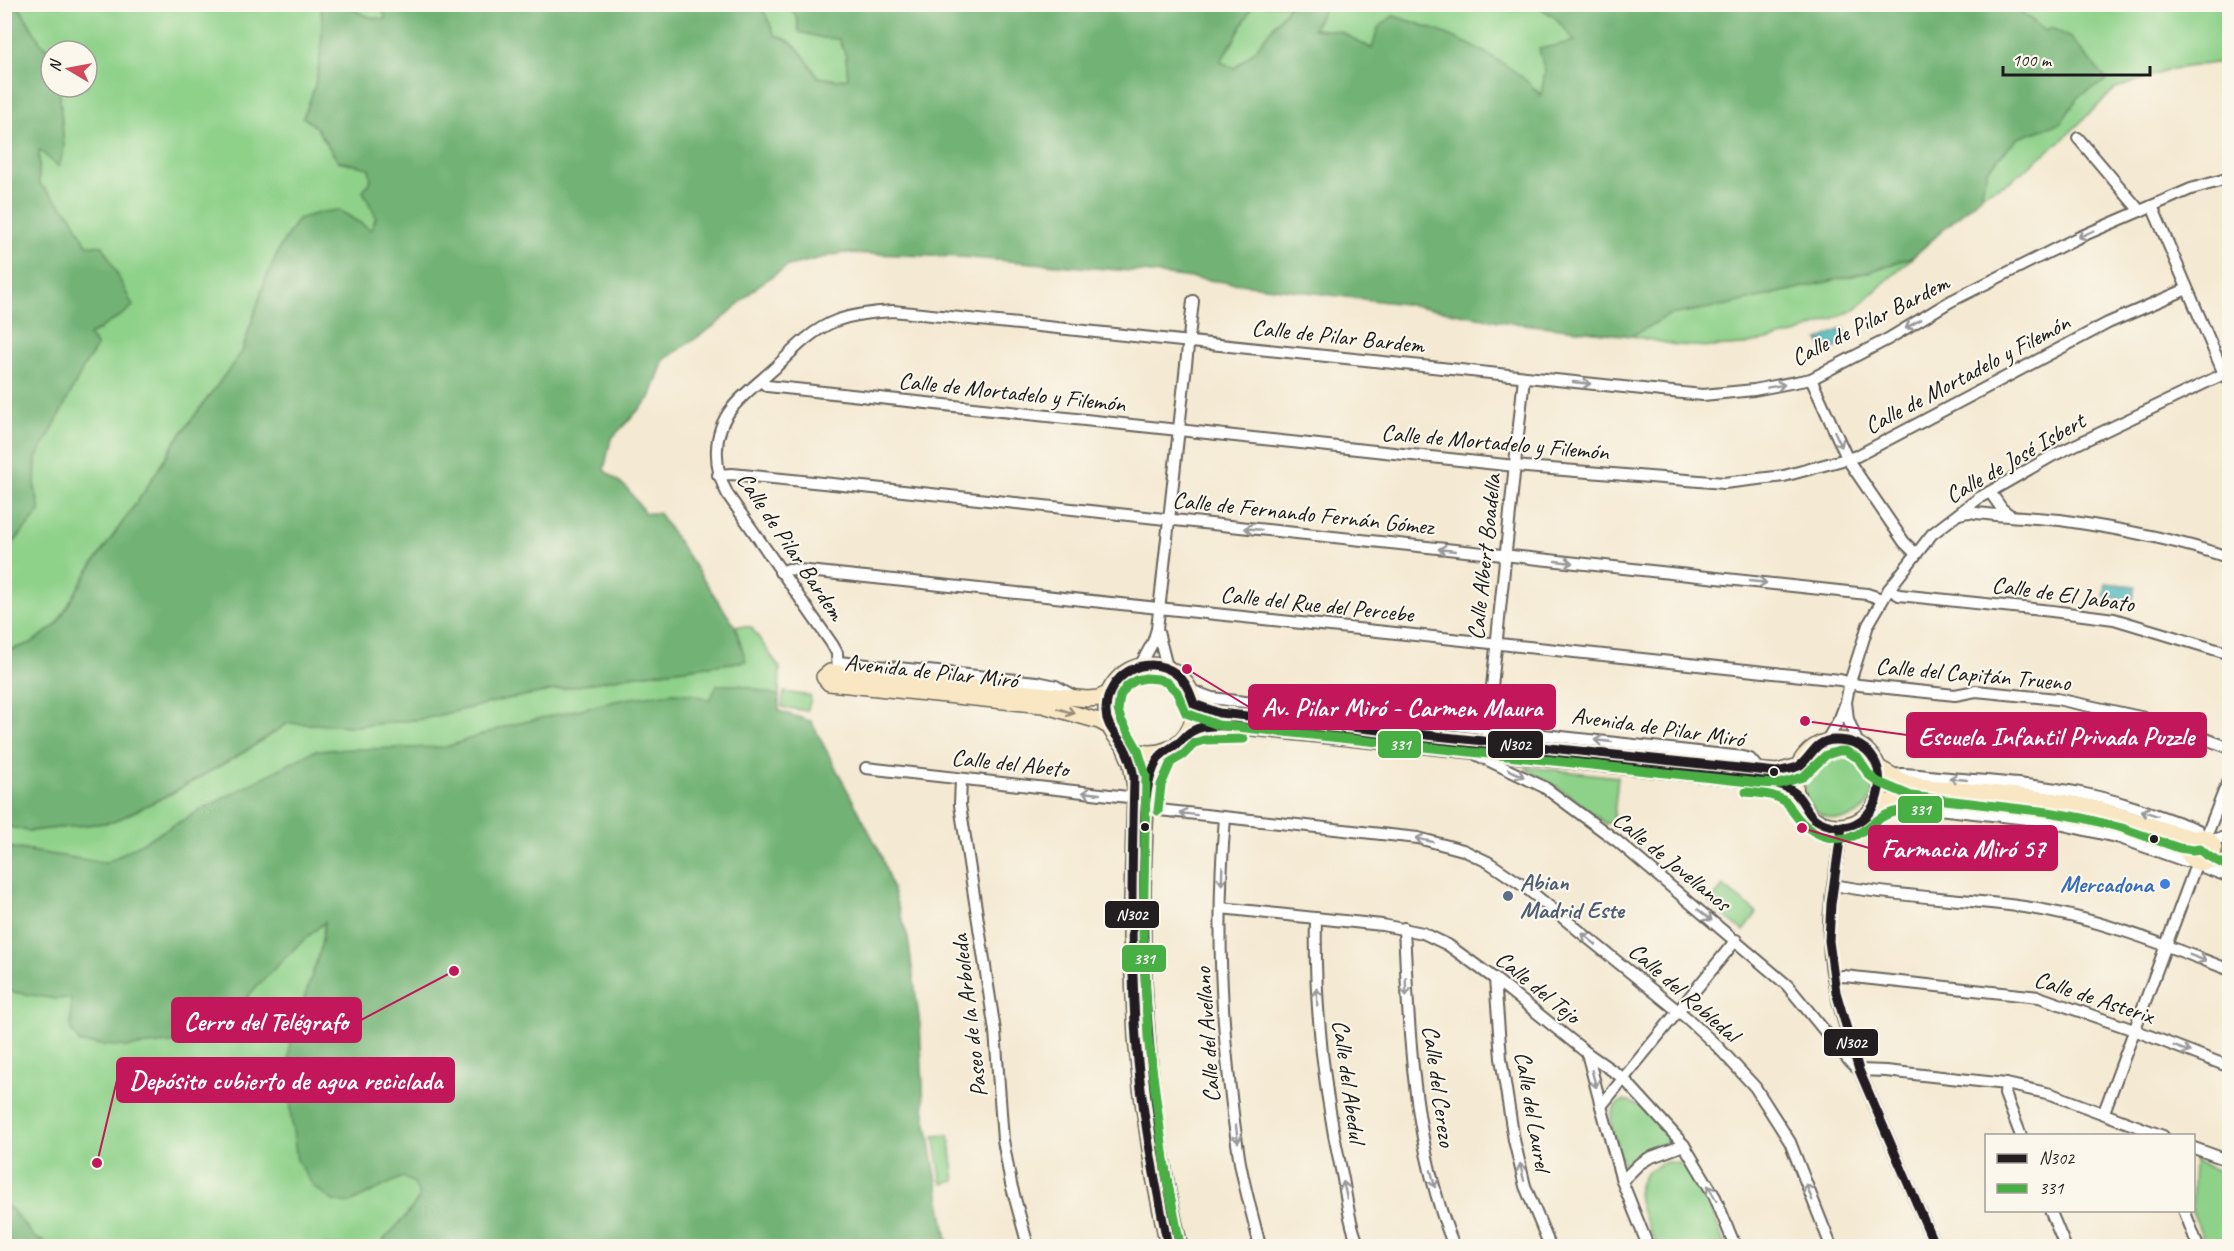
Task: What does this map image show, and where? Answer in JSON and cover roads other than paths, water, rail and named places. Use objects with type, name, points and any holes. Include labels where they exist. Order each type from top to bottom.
[{"type":"street","points":[[2078,138],[2140,212]]},
{"type":"street","name":"Calle de Pilar Bardem","points":[[838,667],[837,653],[832,644],[728,495],[718,475],[717,447],[726,416],[734,406],[805,338],[839,320],[873,312],[893,311],[1703,395],[1754,390],[1811,379],[1888,339],[1951,301],[2075,239],[2191,189],[2229,178]]},
{"type":"street","points":[[2152,206],[2187,289],[2228,376]]},
{"type":"street","name":"Calle de Mortadelo y Filemón","points":[[761,381],[767,386],[1178,431],[1515,466],[1724,483],[1784,476],[1848,459],[2108,323],[2187,289]]},
{"type":"street","points":[[1140,666],[1146,658],[1157,629],[1193,301]]},
{"type":"street","name":"Calle de José Isbert","points":[[1827,740],[1846,702],[1868,625],[1889,589],[1932,534],[1979,498],[2052,456],[2228,376]]},
{"type":"street","name":"Calle Albert Boadella","points":[[1487,735],[1524,377]]},
{"type":"street","points":[[1811,379],[1848,459],[1904,542],[1915,553]]},
{"type":"street","name":"Calle de Fernando Fernán Gómez","points":[[718,475],[732,474],[892,489],[1855,592],[1882,599]]},
{"type":"street","points":[[1990,492],[2002,509],[2011,516]]},
{"type":"street","points":[[1979,498],[1984,507],[1995,515]]},
{"type":"street","points":[[1958,514],[1968,512],[2060,520],[2147,536],[2211,551],[2229,558]]},
{"type":"street","name":"Calle del Rue del Percebe","points":[[780,572],[789,569],[1850,682]]},
{"type":"street","name":"Calle de El Jabato","points":[[1889,589],[1899,595],[2114,619],[2229,654]]},
{"type":"street","points":[[1122,744],[1144,753],[1162,753],[1175,746],[1188,733],[1193,719],[1192,697],[1186,683],[1166,662],[1157,629]]},
{"type":"street","points":[[1173,671],[1161,666],[1140,666],[1132,669],[1118,679],[1109,693],[1106,710],[1110,727],[1131,763],[1140,803],[1147,1036],[1165,1174],[1180,1246]]},
{"type":"street","name":"Avenida de Pilar Miró","points":[[1109,693],[1099,698],[1077,698],[838,667],[826,673],[824,677],[825,681],[836,684],[1042,705],[1099,721],[1110,727]]},
{"type":"street","name":"Calle del Capitán Trueno","points":[[1850,682],[1859,685],[1955,695],[1976,691],[2057,699],[2154,720],[2229,748]]},
{"type":"street","name":"Avenida de Pilar Miró","points":[[1192,697],[1210,711],[1235,715],[1487,735],[1760,771],[1777,772],[1798,766]]},
{"type":"street","name":"Calle de José Isbert","points":[[1846,702],[1848,719],[1858,744]]},
{"type":"street","name":"Avenida de Pilar Miró","points":[[1188,733],[1201,728],[1233,726],[1773,782],[1797,794]]},
{"type":"street","points":[[2229,854],[2201,849],[2178,845],[2083,816],[1918,796],[1881,804],[1852,824],[1832,826],[1818,821],[1800,803],[1796,775],[1804,756],[1827,740],[1844,739],[1858,744],[1885,772],[1904,782],[1919,786],[2050,800],[2125,816],[2201,849],[2229,864]]},
{"type":"street","name":"Calle de Jovellanos","points":[[1462,749],[1544,787],[1617,841],[1787,985],[1859,1070],[1935,1246]]},
{"type":"street","points":[[1162,753],[1140,803],[1131,936],[1141,1088],[1154,1177],[1168,1246]]},
{"type":"street","name":"Calle del Abeto","points":[[866,768],[1140,803]]},
{"type":"street","points":[[1881,804],[1881,789],[1885,772]]},
{"type":"street","points":[[2104,1112],[2229,776]]},
{"type":"street","name":"Paseo de la Arboleda","points":[[961,779],[960,805],[995,1031],[1003,1140],[1014,1195],[1028,1246]]},
{"type":"street","name":"Calle del Robledal","points":[[1140,803],[1225,818],[1418,838],[1463,850],[1488,862],[1525,887],[1678,1011],[1718,1047],[1755,1087],[1790,1142],[1831,1246]]},
{"type":"street","name":"Calle del Avellano","points":[[1225,818],[1221,908],[1222,1018],[1240,1158],[1260,1246]]},
{"type":"street","points":[[1842,826],[1829,941],[1833,977],[1859,1070],[2007,1084],[2051,1094],[2159,1134]]},
{"type":"street","points":[[2201,849],[2220,838],[2229,841]]},
{"type":"street","points":[[2201,849],[2205,868],[2229,877]]},
{"type":"street","points":[[1834,885],[2025,907],[2085,919],[2229,970]]},
{"type":"street","name":"Calle del Tejo","points":[[1221,908],[1404,928],[1423,933],[1448,945],[1495,979],[1587,1053],[1623,1078],[1684,1145],[1715,1197],[1735,1246]]},
{"type":"street","name":"Calle del Abedul","points":[[1316,918],[1317,1004],[1330,1115],[1359,1246]]},
{"type":"street","name":"Calle del Cerezo","points":[[1404,928],[1407,1002],[1420,1125],[1441,1216],[1454,1246]]},
{"type":"street","points":[[1601,1106],[1736,940]]},
{"type":"street","name":"Calle de Asterix","points":[[1833,977],[1844,976],[2038,997],[2134,1030],[2229,1067]]},
{"type":"street","name":"Calle del Laurel","points":[[1495,979],[1501,1058],[1514,1140],[1525,1186],[1550,1246]]},
{"type":"street","points":[[1831,1037],[1847,1032]]},
{"type":"street","points":[[1587,1053],[1611,1147],[1648,1246]]},
{"type":"street","points":[[2007,1084],[2005,1094],[2020,1134]]},
{"type":"street","points":[[1622,1181],[1639,1164],[1649,1158],[1684,1145]]},
{"type":"street","points":[[2195,1149],[2229,1161]]},
{"type":"street","points":[[2051,1212],[2065,1246]]},
{"type":"street","points":[[2185,1212],[2198,1246]]},
{"type":"water","points":[[1844,328],[1850,341],[1825,353],[1818,340]]},
{"type":"water","points":[[2106,583],[2135,586],[2133,600],[2104,597]]},
{"type":"place","name":"Av. Pilar Miró - Carmen Maura","points":[[1187,669]]},
{"type":"place","name":"Escuela Infantil Privada Puzzle","points":[[1805,721]]},
{"type":"place","name":"Farmacia Miró 57","points":[[1802,828]]},
{"type":"place","name":"Mercadona","points":[[2165,884]]},
{"type":"place","name":"Abian Madrid Este","points":[[1508,896]]},
{"type":"place","name":"Cerro del Telégrafo","points":[[454,971]]},
{"type":"place","name":"Depósito cubierto de agua reciclada","points":[[97,1163]]}]
